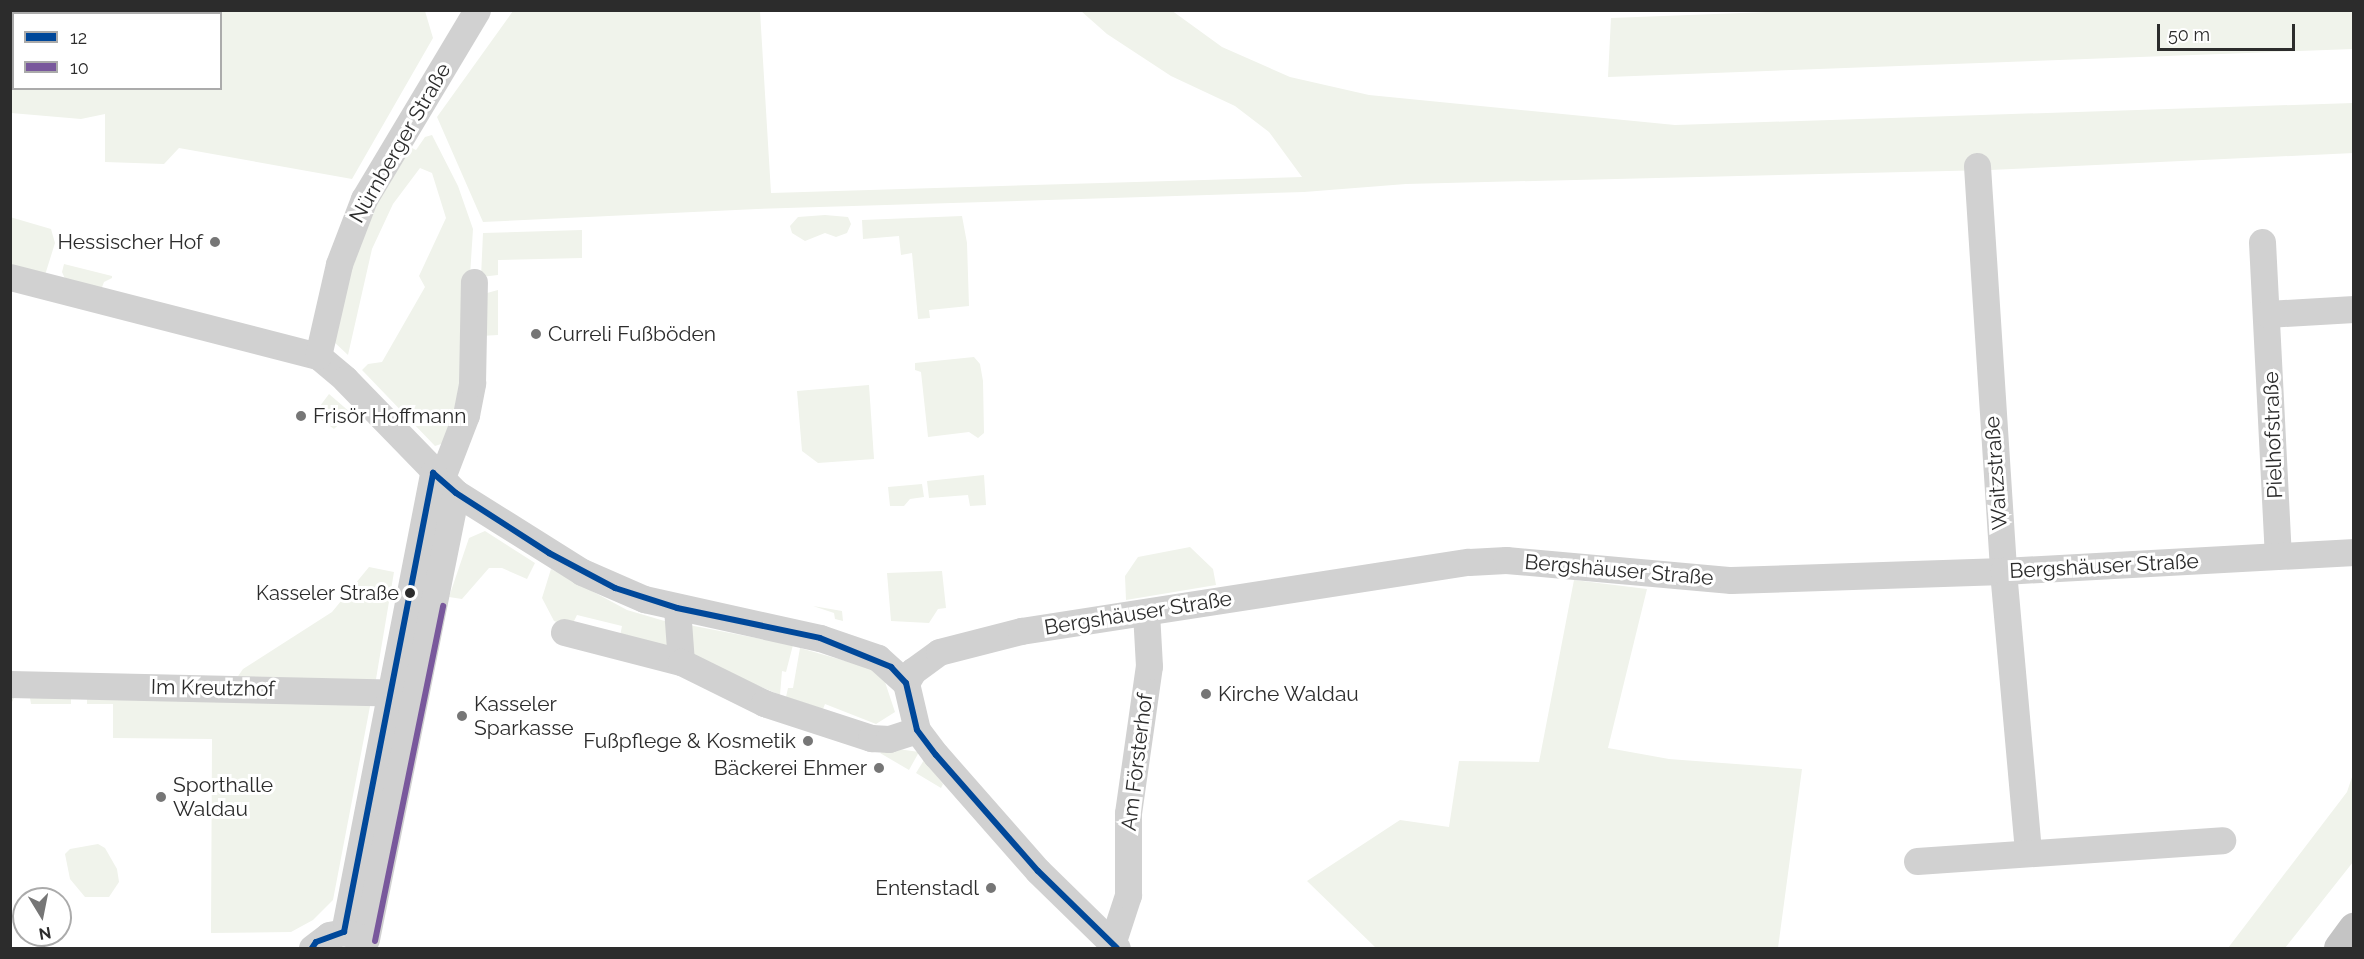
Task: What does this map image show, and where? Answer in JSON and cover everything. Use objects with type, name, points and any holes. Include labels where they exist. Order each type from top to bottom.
[{"type":"main road","points":[[2340,948],[2354,929]]},
{"type":"street","name":"Nürnberger Straße","points":[[318,356],[339,264],[364,200],[477,10]]},
{"type":"street","name":"Waitzstraße","points":[[1977,166],[2003,571],[2028,852]]},
{"type":"street","name":"Pielhofstraße","points":[[2262,242],[2278,556]]},
{"type":"street","points":[[10,277],[318,356],[345,379],[444,482],[582,572],[644,599],[849,647],[878,658],[906,683],[917,730],[1030,863],[1114,946]]},
{"type":"street","points":[[312,948],[316,942],[361,940],[444,482],[466,415],[472,383],[474,282]]},
{"type":"street","points":[[2267,314],[2354,309]]},
{"type":"street","name":"Bergshäuser Straße","points":[[906,683],[924,660],[949,649],[1021,631],[1469,562],[1506,560],[1731,580],[2003,571],[2354,552]]},
{"type":"street","points":[[677,608],[681,662]]},
{"type":"street","name":"Am Försterhof","points":[[1114,946],[1128,895],[1128,813],[1149,666],[1146,612]]},
{"type":"street","points":[[564,632],[681,662],[764,703],[871,738],[889,739],[917,730]]},
{"type":"street","name":"Im Kreutzhof","points":[[10,684],[405,693]]},
{"type":"street","points":[[1917,861],[2222,840]]},
{"type":"shaded area","points":[[1171,10],[1222,47],[1290,77],[1369,95],[1675,125],[2353,103],[2354,153],[1990,170],[1406,184],[1304,192],[757,209],[483,222],[437,117],[513,11],[760,11],[771,193],[1302,177],[1269,132],[1235,106],[1171,76],[1107,34],[1081,11]]},
{"type":"shaded area","points":[[1820,10],[2353,11],[2353,49],[1608,77],[1611,18]]},
{"type":"shaded area","points":[[10,11],[425,11],[433,38],[352,179],[179,148],[164,164],[105,162],[105,114],[81,119],[11,113]]},
{"type":"shaded area","points":[[432,135],[458,186],[473,229],[463,385],[444,443],[435,446],[362,370],[368,364],[382,362],[425,287],[419,276],[446,218],[432,173],[420,168],[393,204],[372,249],[348,355],[333,341],[349,265],[373,203],[410,147],[416,150],[425,137]]},
{"type":"shaded area","points":[[825,215],[848,217],[851,224],[847,233],[836,237],[825,233],[805,241],[792,233],[790,226],[798,217]]},
{"type":"shaded area","points":[[962,216],[967,243],[969,306],[929,310],[930,318],[918,319],[912,253],[901,255],[899,236],[863,239],[862,220]]},
{"type":"shaded area","points":[[10,217],[51,229],[55,243],[45,275],[11,268]]},
{"type":"shaded area","points":[[582,230],[582,258],[498,260],[498,275],[481,277],[483,233]]},
{"type":"shaded area","points":[[64,264],[112,276],[112,278],[104,282],[101,290],[66,281],[62,272]]},
{"type":"shaded area","points":[[498,290],[498,335],[480,336],[487,293]]},
{"type":"shaded area","points":[[974,357],[980,364],[983,381],[984,433],[978,438],[969,432],[928,437],[921,372],[915,370],[915,363]]},
{"type":"shaded area","points":[[869,385],[874,459],[818,463],[802,451],[797,391]]},
{"type":"shaded area","points":[[329,394],[351,413],[334,429],[314,414]]},
{"type":"shaded area","points":[[984,475],[986,505],[970,506],[968,495],[929,498],[927,481]]},
{"type":"shaded area","points":[[922,484],[924,497],[910,499],[904,506],[890,506],[888,487]]},
{"type":"shaded area","points":[[485,531],[535,563],[527,579],[502,568],[489,568],[462,599],[449,597],[469,538]]},
{"type":"shaded area","points":[[1190,547],[1213,569],[1216,585],[1126,600],[1125,576],[1138,557]]},
{"type":"shaded area","points":[[369,567],[394,572],[375,685],[234,682],[243,669],[332,612]]},
{"type":"shaded area","points":[[551,569],[627,610],[668,622],[670,649],[619,641],[622,626],[577,615],[571,627],[554,621],[542,598]]},
{"type":"shaded area","points":[[942,571],[946,608],[938,609],[929,623],[891,621],[887,573]]},
{"type":"shaded area","points":[[1574,580],[1647,589],[1608,748],[1669,759],[1802,769],[1778,948],[1376,948],[1307,881],[1400,820],[1449,827],[1459,761],[1539,762]]},
{"type":"shaded area","points":[[813,606],[842,611],[843,621],[835,619],[834,613]]},
{"type":"shaded area","points":[[689,625],[793,645],[786,672],[782,671],[780,695],[693,658]]},
{"type":"shaded area","points":[[800,648],[870,668],[885,682],[895,712],[876,724],[825,704],[823,709],[786,697],[788,688],[793,688]]},
{"type":"shaded area","points":[[11,688],[372,696],[333,900],[313,920],[291,932],[211,933],[212,739],[113,738],[113,704],[87,704],[87,699],[71,699],[71,704],[31,704],[30,698],[14,698],[11,704]]},
{"type":"shaded area","points":[[891,748],[919,752],[909,770],[880,753]]},
{"type":"shaded area","points":[[924,760],[943,784],[941,788],[916,773]]},
{"type":"shaded area","points":[[2353,774],[2353,862],[2285,948],[2228,948],[2347,792]]},
{"type":"shaded area","points":[[98,844],[105,848],[117,869],[119,882],[109,897],[85,897],[70,879],[65,854],[70,849]]},
{"type":"transit line","name":"12","points":[[433,473],[456,493],[549,553],[615,588],[677,608],[820,638],[891,667],[906,683],[917,730],[936,755],[1038,871],[1117,948]]},
{"type":"transit line","name":"12","points":[[312,948],[316,942],[344,932],[433,473]]},
{"type":"transit line","name":"10","points":[[375,941],[443,606]]},
{"type":"place","name":"Hessischer Hof","points":[[215,242]]},
{"type":"place","name":"Curreli Fußböden","points":[[536,334]]},
{"type":"place","name":"Frisör Hoffmann","points":[[301,416]]},
{"type":"place","name":"Kasseler Straße","points":[[410,593]]},
{"type":"place","name":"Kirche Waldau","points":[[1206,694]]},
{"type":"place","name":"Kasseler Sparkasse","points":[[462,716]]},
{"type":"place","name":"Fußpflege & Kosmetik","points":[[808,741]]},
{"type":"place","name":"Bäckerei Ehmer","points":[[879,768]]},
{"type":"place","name":"Sporthalle Waldau","points":[[161,797]]},
{"type":"place","name":"Entenstadl","points":[[991,888]]}]
